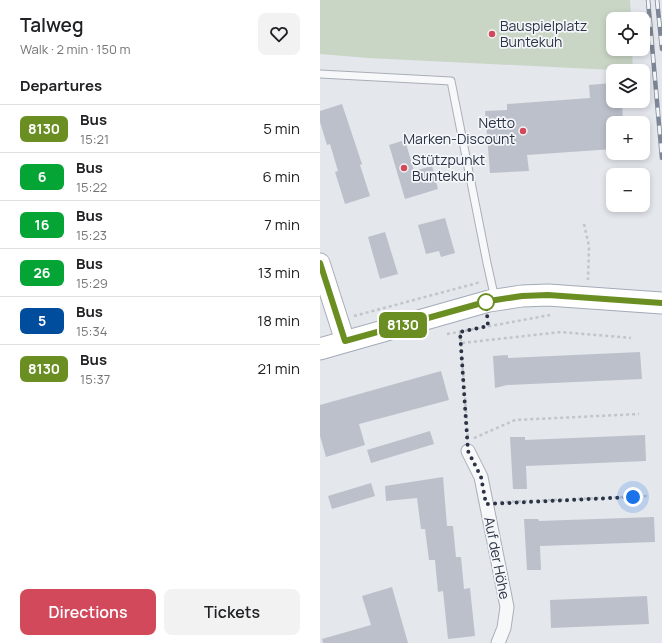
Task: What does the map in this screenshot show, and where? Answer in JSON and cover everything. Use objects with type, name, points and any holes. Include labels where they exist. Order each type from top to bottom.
[{"type":"main road","points":[[320,349],[495,299],[548,295],[662,304]]},
{"type":"street","points":[[320,263],[345,341]]},
{"type":"street","name":"Auf der Höhe","points":[[468,451],[481,477],[507,607],[504,628],[498,643]]},
{"type":"lane","points":[[320,74],[452,81],[486,264],[495,299]]},
{"type":"path","points":[[584,224],[589,246],[588,285]]},
{"type":"path","points":[[445,334],[502,322],[556,314]]},
{"type":"path","points":[[460,332],[462,343],[468,451]]},
{"type":"path","points":[[462,343],[561,332],[631,338]]},
{"type":"path","points":[[474,438],[515,420],[639,414]]},
{"type":"path","points":[[486,504],[648,496]]},
{"type":"green space","name":"Bauspielplatz Buntekuh","points":[[320,0],[630,0],[631,12],[606,12],[606,56],[632,56],[633,64],[606,64],[606,70],[368,58],[320,54]]},
{"type":"building","points":[[606,84],[606,108],[622,108],[623,116],[606,116],[606,149],[527,155],[529,171],[490,173],[485,111],[507,110],[507,104],[590,98],[589,85]]},
{"type":"building","points":[[342,104],[362,164],[360,165],[370,196],[345,204],[335,172],[338,171],[330,144],[327,145],[320,122],[320,111]]},
{"type":"building","name":"Stützpunkt Buntekuh","points":[[405,140],[414,171],[432,166],[438,189],[405,199],[389,145]]},
{"type":"building","points":[[445,218],[455,253],[441,257],[439,251],[426,254],[418,225]]},
{"type":"building","points":[[385,232],[398,274],[380,279],[368,237]]},
{"type":"building","points":[[640,352],[642,379],[507,385],[495,388],[493,356],[508,355],[508,358]]},
{"type":"building","points":[[441,371],[449,400],[359,424],[365,445],[326,457],[320,436],[320,405]]},
{"type":"building","points":[[430,431],[434,444],[371,463],[367,450]]},
{"type":"building","points":[[645,435],[646,461],[526,466],[527,489],[513,489],[510,437],[525,437],[525,440]]},
{"type":"building","points":[[443,477],[447,526],[453,526],[456,557],[461,557],[464,589],[470,588],[475,636],[448,639],[443,591],[438,592],[435,560],[429,560],[425,529],[421,529],[417,498],[386,501],[385,486]]},
{"type":"building","points":[[371,483],[375,496],[332,509],[328,496]]},
{"type":"building","points":[[654,517],[655,542],[540,546],[541,570],[527,570],[524,519],[538,519],[539,521]]},
{"type":"building","points":[[392,587],[408,643],[323,643],[322,639],[371,625],[362,596]]},
{"type":"building","points":[[647,596],[649,624],[551,628],[550,600]]},
{"type":"railway","points":[[648,0],[662,158]]},
{"type":"railway","points":[[657,0],[662,49]]},
{"type":"bus line","name":"8130","points":[[320,263],[345,341],[495,299],[548,295],[662,303]]},
{"type":"place","name":"Bauspielplatz Buntekuh","points":[[492,34]]},
{"type":"place","name":"Netto Marken-Discount","points":[[523,131]]},
{"type":"place","name":"Stützpunkt Buntekuh","points":[[404,168]]},
{"type":"route","points":[[486,302],[488,326],[460,332],[462,343],[468,451],[481,477],[486,504],[499,502],[633,497]]}]
